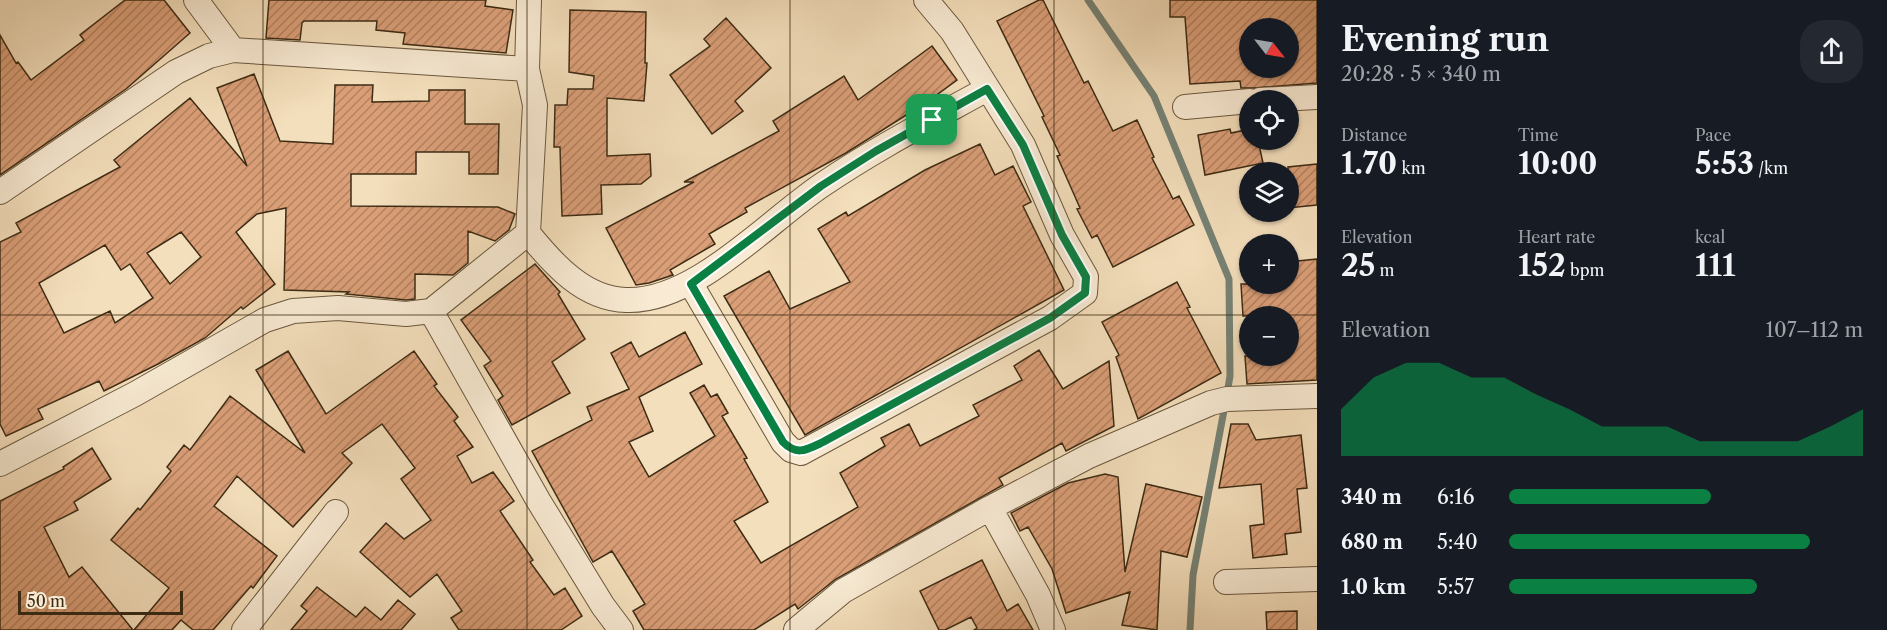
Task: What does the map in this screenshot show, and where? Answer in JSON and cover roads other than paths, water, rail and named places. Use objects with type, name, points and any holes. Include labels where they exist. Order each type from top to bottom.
[{"type":"street","points":[[196,0],[233,50]]},
{"type":"street","points":[[529,0],[527,69],[535,105],[528,233],[546,254],[580,286],[604,297],[625,300],[652,299],[691,284],[821,186],[876,151],[987,89]]},
{"type":"street","points":[[691,284],[783,442],[791,450],[801,453],[1078,300],[1085,293],[1086,277],[1062,235],[1023,145],[952,31],[926,0]]},
{"type":"street","points":[[0,192],[176,72],[209,56],[233,50],[527,69]]},
{"type":"street","points":[[1299,98],[1317,97]]},
{"type":"street","points":[[1185,107],[1239,102]]},
{"type":"street","points":[[0,464],[135,394],[265,320],[293,311],[338,308],[406,314],[431,312],[528,233]]},
{"type":"street","points":[[431,312],[538,500],[603,606],[621,630]]},
{"type":"street","points":[[796,630],[843,591],[990,508],[1089,456],[1227,399],[1317,396]]},
{"type":"street","points":[[990,508],[1038,595],[1053,630]]},
{"type":"street","points":[[244,630],[336,512]]},
{"type":"street","points":[[1226,582],[1317,579]]},
{"type":"waterway","points":[[1088,0],[1154,96],[1229,279],[1230,376],[1227,394]]},
{"type":"waterway","points":[[1190,630],[1193,575],[1225,405]]}]
